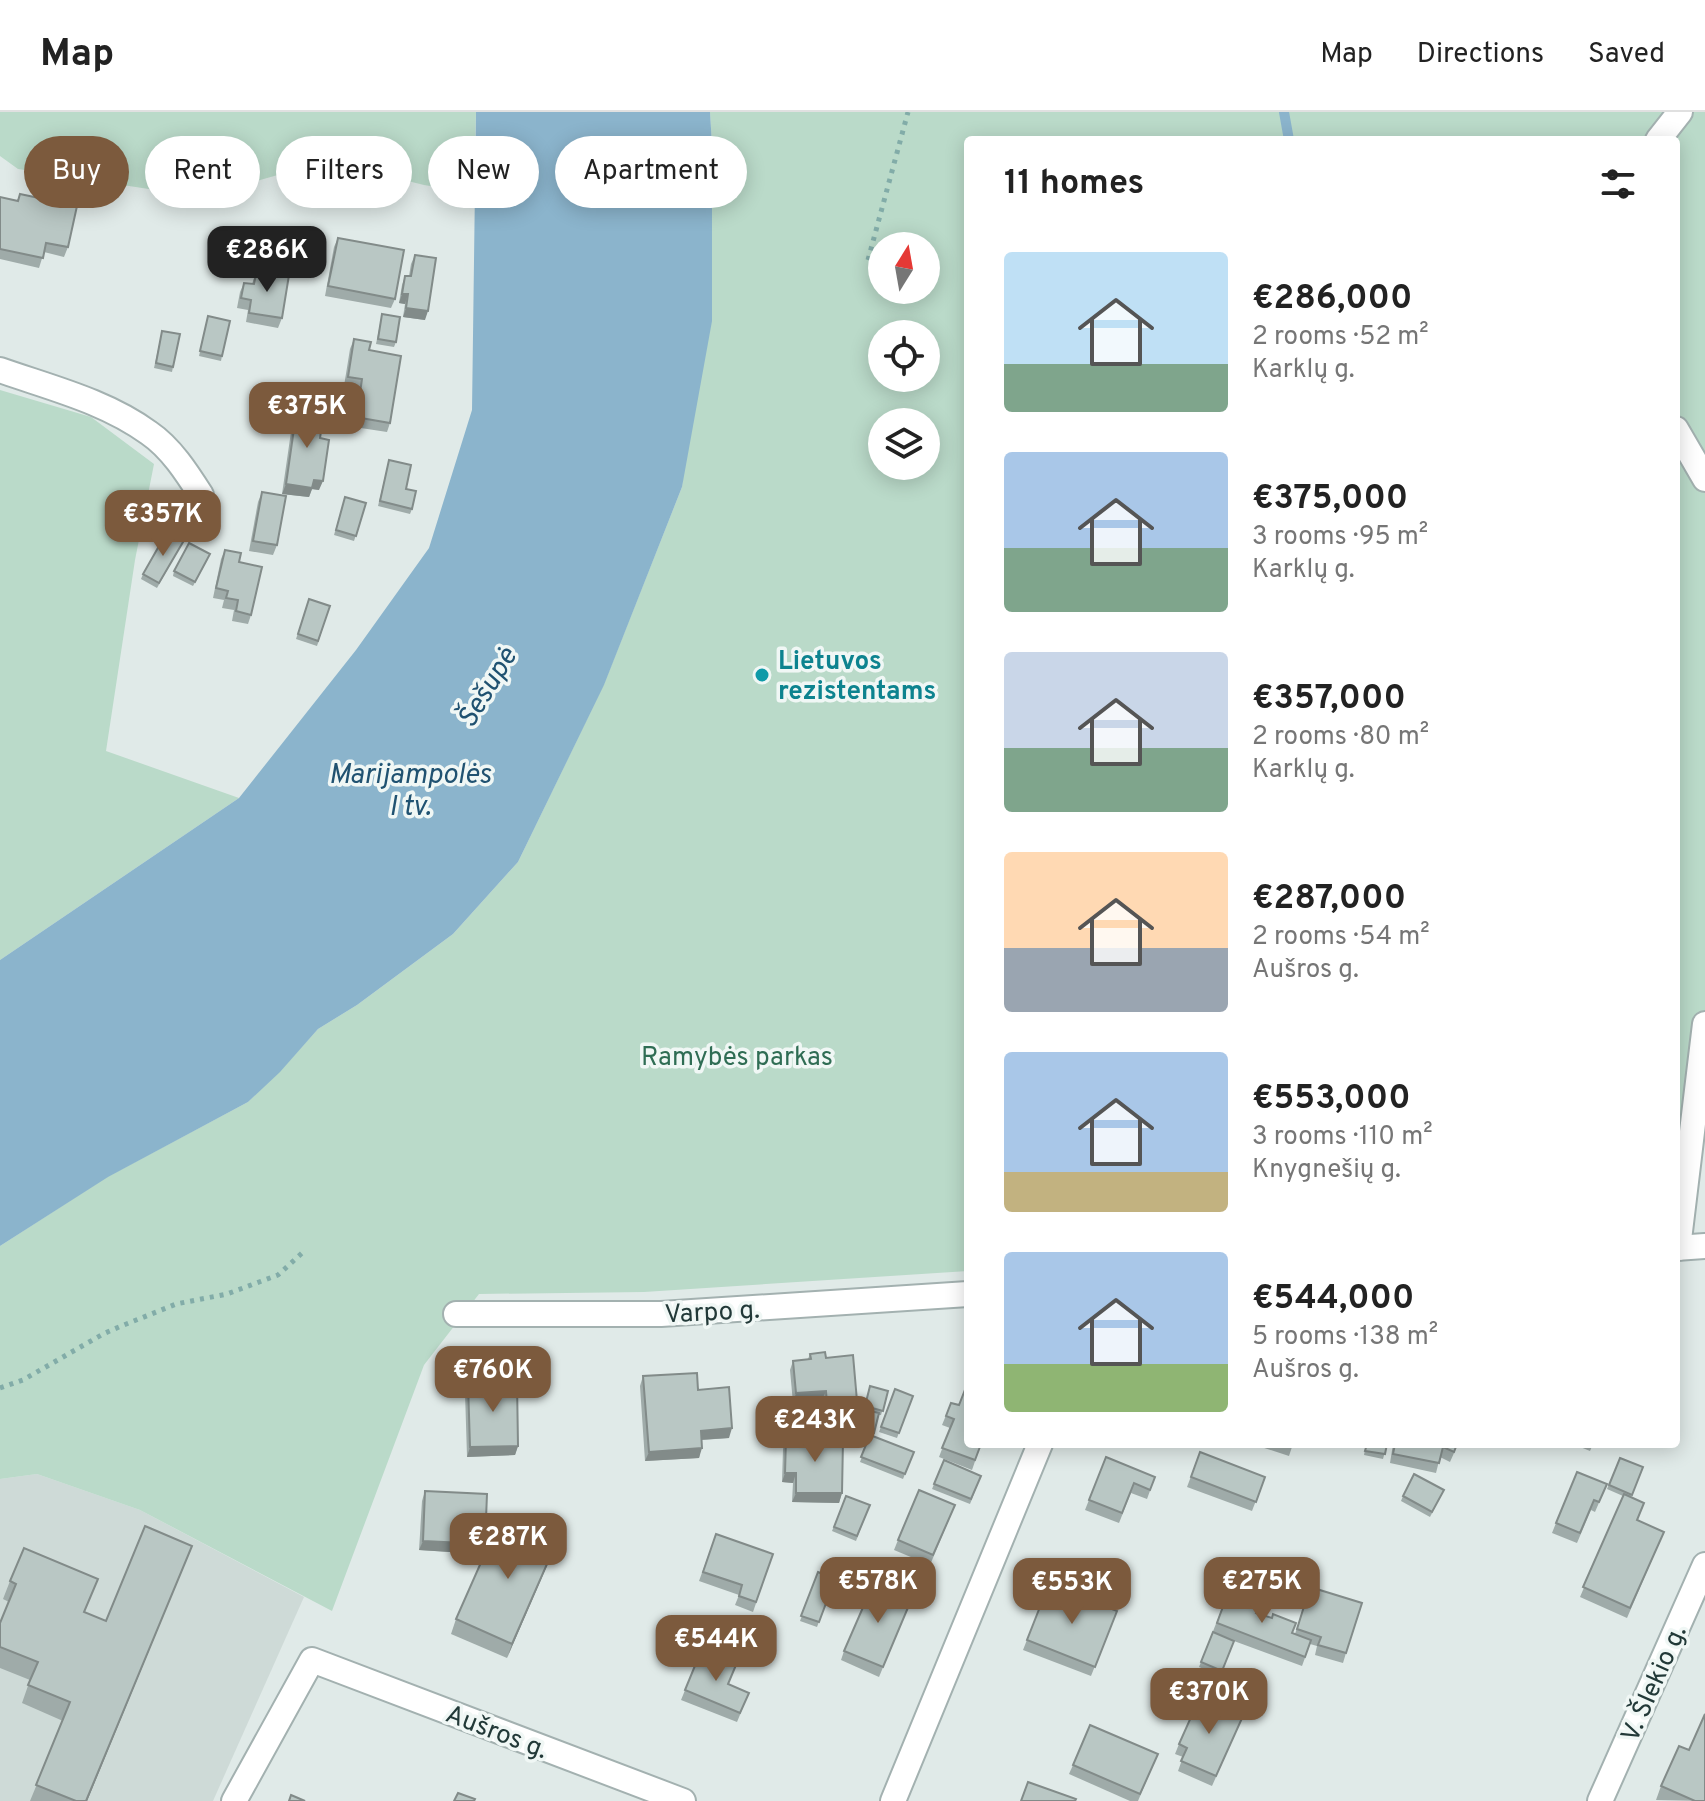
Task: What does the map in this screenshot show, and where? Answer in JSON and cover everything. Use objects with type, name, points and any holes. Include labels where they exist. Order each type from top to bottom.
[{"type":"street","points":[[1661,136],[1680,112]]},
{"type":"street","points":[[0,370],[98,404],[151,434],[182,466],[201,495]]},
{"type":"street","points":[[1680,436],[1705,479]]},
{"type":"street","points":[[1680,1224],[1705,1024]]},
{"type":"street","points":[[1680,1248],[1705,1246]]},
{"type":"street","name":"Varpo g.","points":[[456,1314],[661,1314],[964,1294]]},
{"type":"street","points":[[893,1801],[1038,1448]]},
{"type":"street","name":"V. Šlekio g.","points":[[1600,1801],[1705,1565]]},
{"type":"street","name":"Aušros g.","points":[[234,1801],[312,1660],[683,1801]]},
{"type":"path","points":[[876,232],[908,112]]},
{"type":"path","points":[[0,1388],[23,1380],[103,1334],[176,1304],[227,1294],[278,1275],[302,1253]]},
{"type":"shaded area","points":[[37,1474],[140,1510],[304,1597],[213,1801],[0,1801],[0,1479]]},
{"type":"green space","points":[[0,112],[476,112],[475,136],[428,136],[428,186],[412,182],[412,136],[276,136],[276,176],[260,180],[260,136],[145,136],[145,188],[129,186],[129,136],[24,136],[24,170],[0,156]]},
{"type":"green space","name":"Ramybės parkas","points":[[710,112],[1705,112],[1705,1065],[1680,1166],[1680,136],[964,136],[964,1271],[644,1292],[479,1294],[424,1365],[332,1611],[140,1510],[37,1474],[0,1479],[0,1246],[107,1177],[248,1102],[318,1029],[357,1005],[453,934],[518,862],[604,684],[682,487],[706,208],[747,208],[747,136],[711,136]]},
{"type":"green space","points":[[0,390],[91,417],[154,464],[135,560],[106,751],[239,798],[0,960]]},
{"type":"water","name":"Marijampolės I tv.","points":[[476,112],[710,112],[711,136],[555,136],[555,208],[712,208],[712,321],[682,487],[604,685],[518,862],[453,934],[357,1005],[318,1029],[248,1102],[108,1177],[0,1246],[0,960],[239,798],[356,650],[429,548],[472,410],[475,208],[539,208],[539,136],[476,136]]},
{"type":"building","points":[[20,194],[24,195],[24,208],[77,208],[68,247],[46,243],[43,258],[0,249],[0,197],[18,201]]},
{"type":"building","points":[[338,238],[404,250],[395,299],[328,286]]},
{"type":"building","points":[[415,255],[436,258],[428,311],[406,308],[408,294],[402,294],[405,276],[411,276]]},
{"type":"building","points":[[257,269],[289,275],[282,318],[249,313],[251,300],[241,298],[244,283],[254,284]]},
{"type":"building","points":[[382,314],[400,317],[396,342],[378,339]]},
{"type":"building","points":[[208,316],[230,321],[222,356],[200,351]]},
{"type":"building","points":[[162,331],[180,334],[173,367],[156,363]]},
{"type":"building","points":[[354,339],[371,342],[369,350],[401,356],[390,423],[332,413],[336,389],[360,393],[362,379],[348,377]]},
{"type":"building","points":[[297,408],[324,412],[320,438],[329,440],[323,481],[314,480],[312,488],[286,484]]},
{"type":"building","points":[[389,460],[411,465],[406,489],[416,491],[412,509],[380,501]]},
{"type":"building","points":[[262,492],[286,496],[277,545],[253,541]]},
{"type":"building","points":[[345,497],[366,503],[356,536],[336,530]]},
{"type":"building","points":[[167,532],[183,542],[159,583],[143,574]]},
{"type":"building","points":[[189,543],[210,554],[195,582],[174,571]]},
{"type":"building","points":[[225,550],[241,553],[239,562],[262,567],[251,615],[236,611],[238,600],[226,598],[228,591],[216,588]]},
{"type":"building","points":[[309,599],[330,606],[318,641],[298,634]]},
{"type":"building","points":[[825,1352],[826,1358],[853,1355],[857,1401],[827,1404],[826,1391],[796,1393],[793,1361],[811,1359],[810,1354]]},
{"type":"building","points":[[697,1373],[698,1390],[729,1387],[732,1428],[701,1431],[702,1448],[649,1452],[643,1376]]},
{"type":"building","points":[[517,1382],[518,1446],[470,1447],[468,1383]]},
{"type":"building","points":[[870,1386],[888,1391],[883,1411],[865,1406]]},
{"type":"building","points":[[895,1389],[913,1396],[899,1433],[881,1427]]},
{"type":"building","points":[[964,1392],[964,1448],[980,1448],[975,1460],[942,1448],[954,1419],[946,1416],[951,1403],[959,1405]]},
{"type":"building","points":[[862,1409],[879,1413],[874,1433],[857,1430]]},
{"type":"building","points":[[799,1434],[821,1434],[821,1440],[843,1440],[842,1493],[796,1493],[796,1473],[785,1473],[786,1439],[798,1439]]},
{"type":"building","points":[[870,1435],[914,1452],[905,1474],[861,1457]]},
{"type":"building","points":[[1366,1448],[1386,1448],[1385,1454],[1365,1451]]},
{"type":"building","points":[[1394,1448],[1443,1448],[1439,1463],[1393,1454]]},
{"type":"building","points":[[1200,1452],[1265,1477],[1256,1502],[1191,1477]]},
{"type":"building","points":[[1106,1457],[1155,1477],[1150,1490],[1134,1483],[1122,1513],[1089,1500]]},
{"type":"building","points":[[1620,1458],[1643,1467],[1632,1495],[1609,1485]]},
{"type":"building","points":[[944,1460],[981,1476],[971,1499],[934,1484]]},
{"type":"building","points":[[1577,1472],[1607,1484],[1599,1502],[1594,1500],[1580,1533],[1556,1523]]},
{"type":"building","points":[[1414,1474],[1444,1490],[1432,1512],[1403,1496]]},
{"type":"building","points":[[919,1490],[955,1505],[933,1555],[898,1540]]},
{"type":"building","points":[[425,1491],[487,1494],[485,1544],[423,1541]]},
{"type":"building","points":[[1624,1494],[1644,1503],[1637,1520],[1664,1532],[1630,1608],[1583,1587]]},
{"type":"building","points":[[846,1496],[870,1505],[857,1536],[834,1527]]},
{"type":"building","points":[[536,1522],[561,1532],[512,1644],[456,1619],[498,1524],[529,1538]]},
{"type":"building","points":[[145,1526],[192,1546],[86,1801],[76,1801],[36,1785],[70,1702],[28,1685],[38,1662],[0,1647],[0,1623],[16,1584],[10,1581],[24,1548],[98,1579],[84,1612],[106,1621]]},
{"type":"building","points":[[716,1534],[773,1554],[756,1602],[739,1596],[742,1585],[703,1572]]},
{"type":"building","points":[[818,1572],[835,1579],[819,1622],[801,1616]]},
{"type":"building","points":[[874,1582],[912,1598],[883,1667],[844,1651]]},
{"type":"building","points":[[1049,1584],[1117,1611],[1095,1667],[1027,1640]]},
{"type":"building","points":[[1310,1587],[1362,1603],[1346,1653],[1318,1645],[1321,1637],[1297,1629]]},
{"type":"building","points":[[1228,1593],[1259,1604],[1256,1613],[1272,1618],[1273,1614],[1296,1623],[1292,1633],[1311,1640],[1305,1657],[1217,1623]]},
{"type":"building","points":[[720,1630],[737,1635],[731,1653],[714,1648]]},
{"type":"building","points":[[1213,1632],[1234,1641],[1222,1671],[1201,1662]]},
{"type":"building","points":[[701,1651],[736,1665],[728,1684],[749,1693],[740,1713],[685,1690]]},
{"type":"building","points":[[1200,1697],[1243,1716],[1216,1776],[1181,1761],[1187,1748],[1179,1744]]},
{"type":"building","points":[[1705,1714],[1705,1801],[1695,1801],[1661,1786],[1679,1746],[1689,1750]]},
{"type":"building","points":[[1090,1725],[1158,1754],[1140,1794],[1073,1765]]},
{"type":"building","points":[[1028,1782],[1076,1799],[1021,1801]]},
{"type":"building","points":[[458,1793],[475,1799],[454,1801]]},
{"type":"building","points":[[291,1795],[305,1801],[289,1801]]},
{"type":"waterway","points":[[1284,112],[1288,136]]},
{"type":"place","name":"Lietuvos rezistentams","points":[[762,675]]},
{"type":"water label","name":"Šešupė","points":[[486,687]]}]
